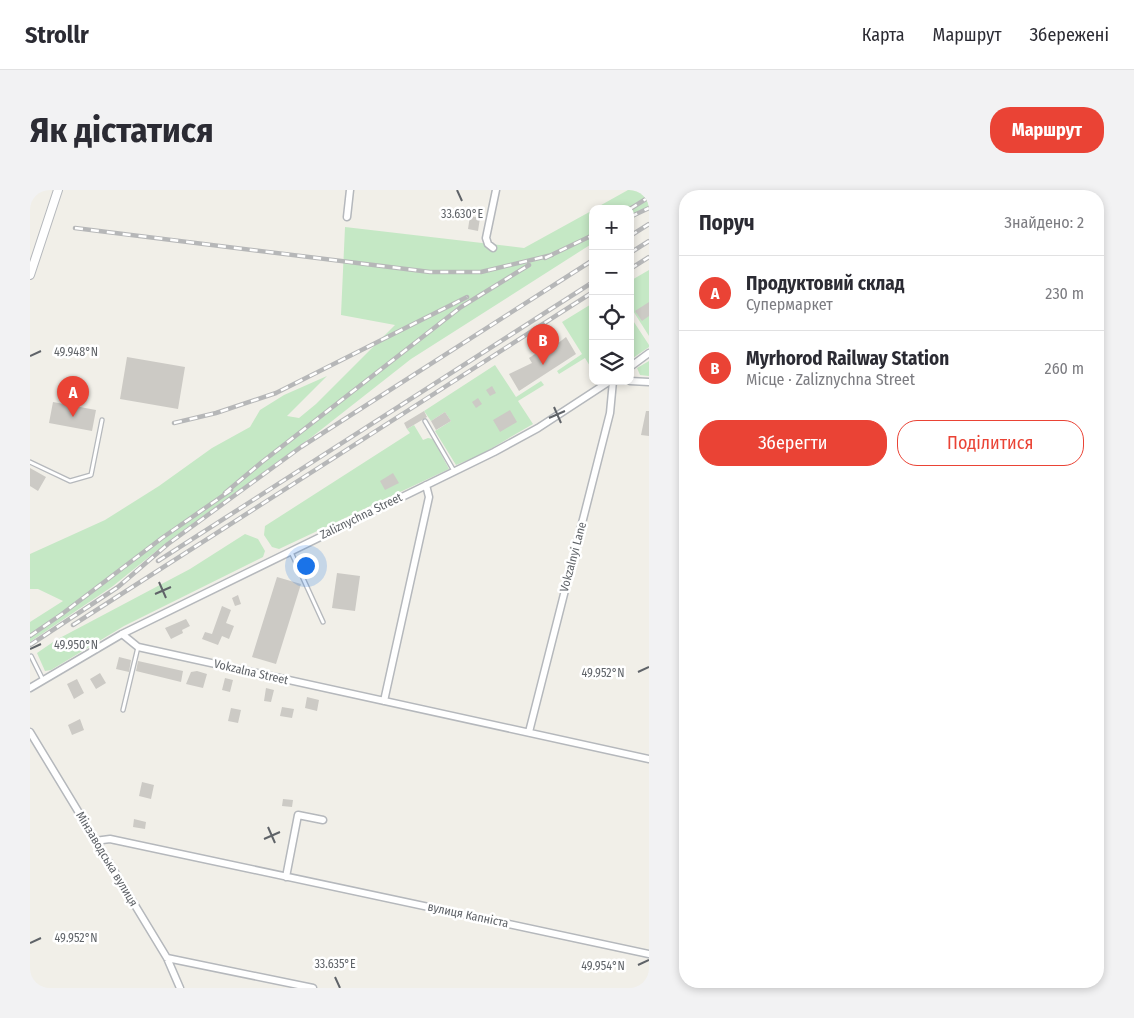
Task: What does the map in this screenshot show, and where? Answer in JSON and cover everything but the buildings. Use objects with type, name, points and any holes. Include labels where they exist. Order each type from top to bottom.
[{"type":"street","points":[[30,276],[58,190]]},
{"type":"street","points":[[347,218],[350,190]]},
{"type":"street","points":[[493,248],[488,244],[486,238],[496,190]]},
{"type":"street","points":[[634,364],[649,353]]},
{"type":"street","points":[[634,381],[649,382]]},
{"type":"street","name":"Zaliznychna Street","points":[[30,688],[122,634],[538,428],[606,385]]},
{"type":"street","name":"Vokzalnyi Lane","points":[[529,732],[610,414],[612,385]]},
{"type":"street","points":[[384,701],[429,497],[426,485]]},
{"type":"street","name":"Vokzalna Street","points":[[122,634],[138,646],[649,759]]},
{"type":"street","name":"Мінзаводська вулиця","points":[[30,732],[168,958],[180,988]]},
{"type":"street","points":[[286,877],[298,816],[323,820]]},
{"type":"street","name":"вулиця Капніста","points":[[96,841],[110,839],[649,954]]},
{"type":"street","points":[[168,958],[313,988]]},
{"type":"lane","points":[[30,462],[70,481],[91,475],[102,420]]},
{"type":"lane","points":[[425,421],[454,471]]},
{"type":"lane","points":[[290,550],[323,622]]},
{"type":"lane","points":[[123,710],[138,646]]},
{"type":"lane","points":[[31,656],[43,680]]},
{"type":"green space","points":[[628,190],[649,190],[649,208],[634,217],[634,205],[601,205]]},
{"type":"green space","points":[[589,212],[589,246],[411,359],[313,436],[170,540],[113,586],[30,642],[30,622],[63,601],[38,589],[30,589],[30,554],[105,520],[159,486],[212,448],[250,427],[260,410],[284,395],[327,376],[287,416],[299,418],[316,404],[395,325],[341,315],[345,227],[524,248]]},
{"type":"green space","points":[[649,270],[649,336],[634,312],[634,279]]},
{"type":"green space","points":[[589,305],[589,364],[585,358],[559,374],[557,371],[582,354],[562,322]]},
{"type":"green space","points":[[634,322],[649,345],[649,347],[634,357]]},
{"type":"green space","points":[[649,361],[649,376],[640,375],[637,368]]},
{"type":"green space","points":[[495,365],[516,397],[541,381],[544,385],[518,401],[533,424],[480,455],[456,465],[435,431],[451,421],[445,412],[431,421],[424,411]]},
{"type":"green space","points":[[414,425],[423,440],[433,439],[449,469],[279,549],[272,547],[264,535],[265,526],[410,433],[407,429]]},
{"type":"green space","points":[[245,534],[258,539],[265,551],[263,557],[124,626],[51,670],[45,671],[37,653],[56,640],[190,569]]},
{"type":"railway","points":[[634,206],[649,197]]},
{"type":"railway","points":[[634,215],[649,208]]},
{"type":"railway","points":[[634,233],[649,224]]},
{"type":"railway","points":[[75,228],[430,272],[481,272],[552,255]]},
{"type":"railway","points":[[545,258],[589,237]]},
{"type":"railway","points":[[634,250],[649,241]]},
{"type":"railway","points":[[634,266],[649,257]]},
{"type":"railway","points":[[30,645],[118,587],[168,544],[301,447],[589,263]]},
{"type":"railway","points":[[225,493],[461,307],[529,265]]},
{"type":"railway","points":[[158,561],[589,285]]},
{"type":"railway","points":[[73,625],[589,295]]},
{"type":"railway","points":[[174,423],[216,413],[276,393],[467,297]]},
{"type":"railway","points":[[30,636],[162,538],[231,490]]},
{"type":"place","name":"Myrhorod Railway Station","points":[[543,365]]},
{"type":"place","name":"Продуктовий склад","points":[[73,417]]}]
